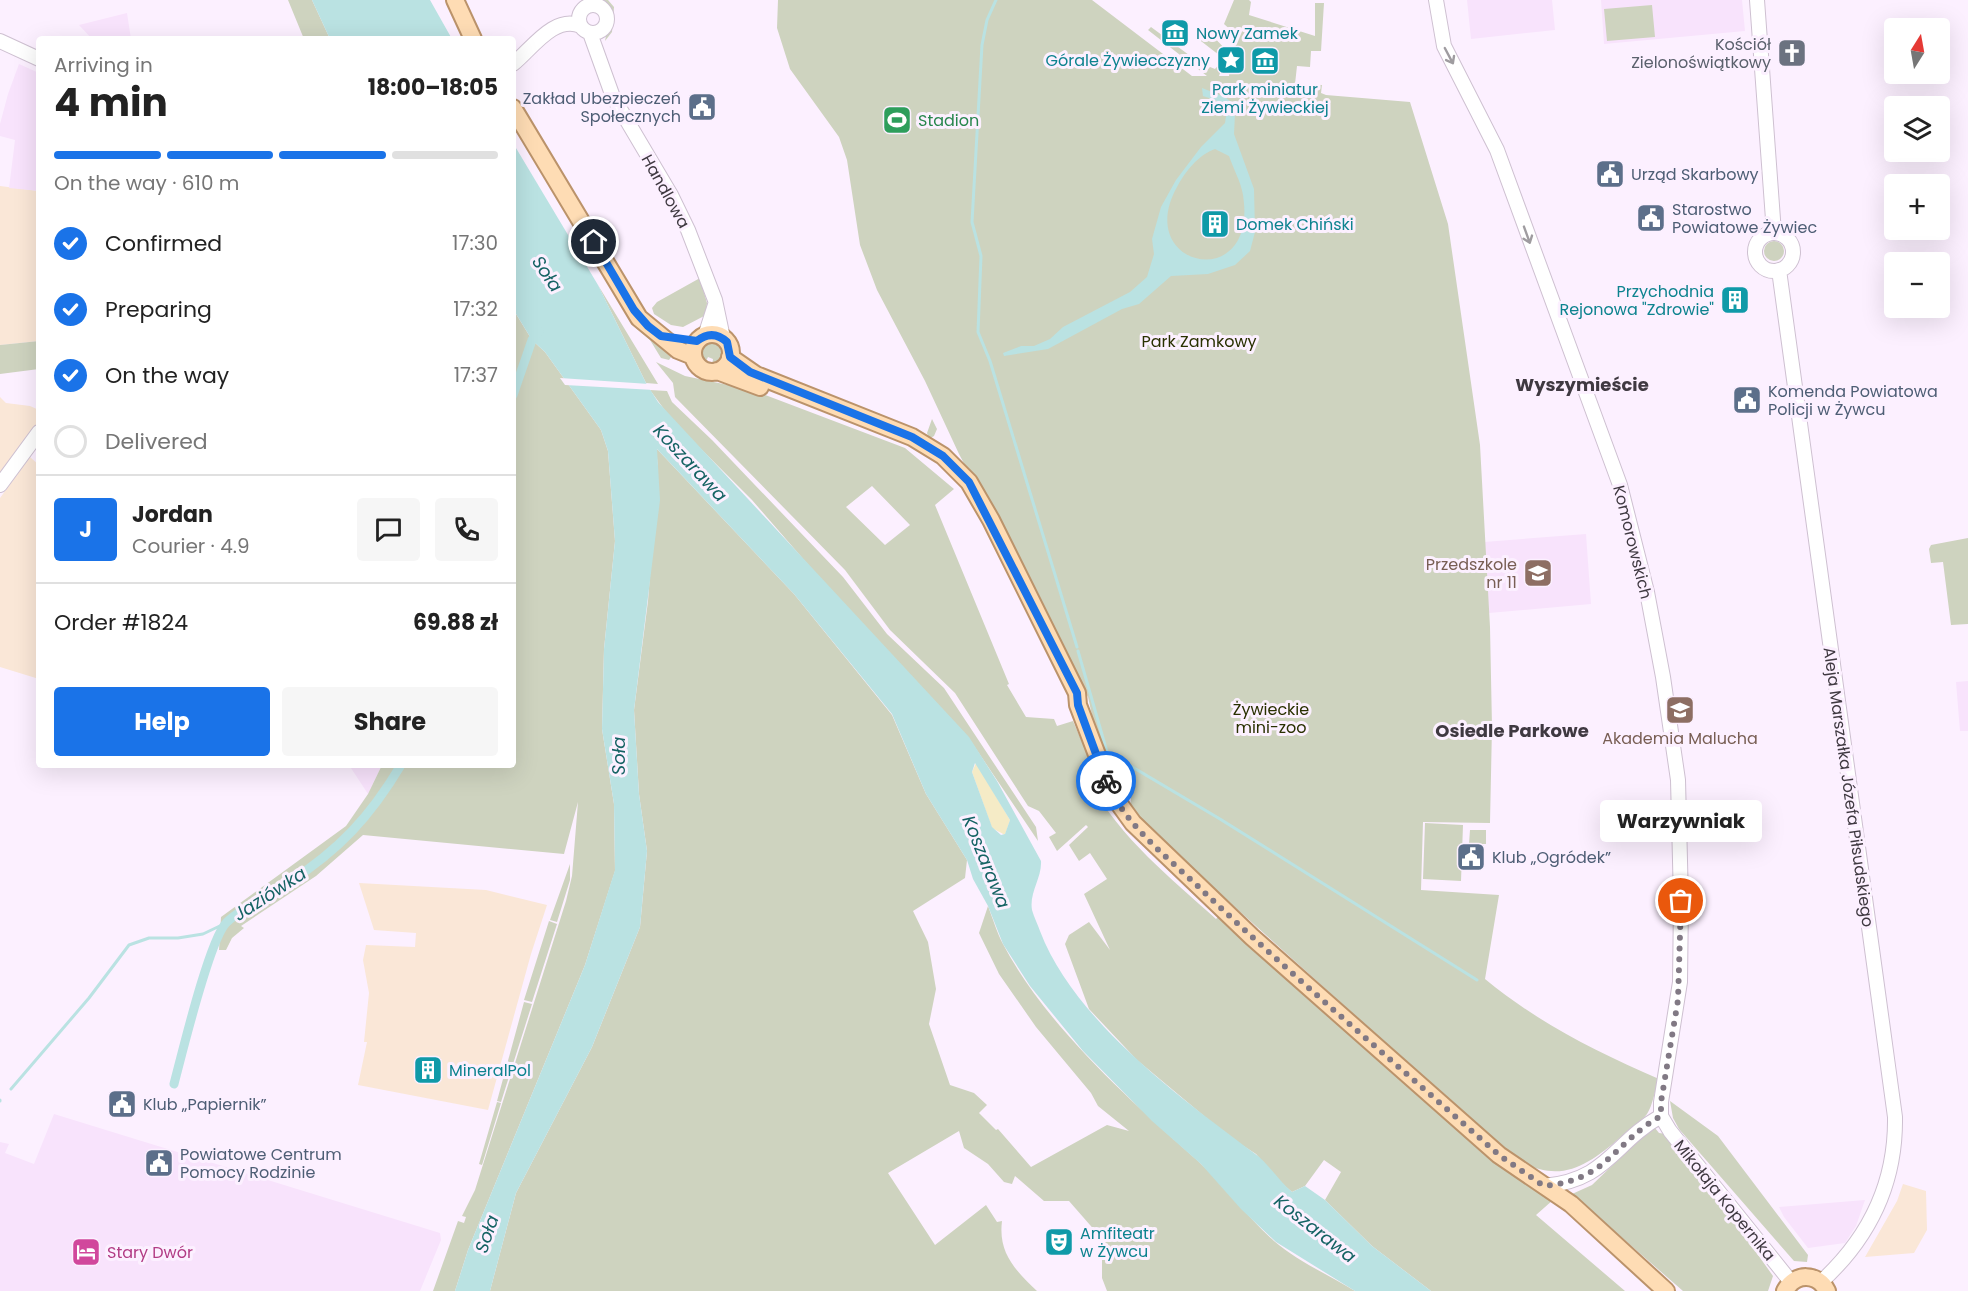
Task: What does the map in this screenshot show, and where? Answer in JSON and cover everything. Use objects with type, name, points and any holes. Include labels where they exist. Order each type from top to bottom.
[{"type":"main road","points":[[455,0],[472,36]]},
{"type":"main road","points":[[516,113],[634,310],[648,326],[678,350],[723,338],[729,346],[730,357],[726,366],[717,371]]},
{"type":"main road","points":[[698,344],[699,367],[717,371],[913,442]]},
{"type":"main road","points":[[730,357],[756,375],[943,456],[969,482],[1059,654],[1077,693],[1078,705],[1112,794],[1133,823],[1252,937],[1499,1155],[1571,1204],[1665,1291]]},
{"type":"main road","points":[[1788,1287],[1810,1277],[1824,1287]]},
{"type":"street","name":"Komorowskich","points":[[1436,0],[1444,46],[1497,150],[1624,499],[1647,592],[1675,749],[1681,897],[1680,982],[1661,1102],[1661,1116]]},
{"type":"street","points":[[1757,0],[1774,233]]},
{"type":"street","points":[[588,5],[579,19],[590,30]]},
{"type":"street","points":[[540,38],[567,23],[590,30],[606,24],[605,14],[588,5]]},
{"type":"street","points":[[516,61],[540,38],[554,20],[588,5]]},
{"type":"street","name":"Handlowa","points":[[590,30],[619,108],[671,195],[715,300],[723,338]]},
{"type":"street","points":[[0,41],[36,59]]},
{"type":"street","points":[[1774,233],[1785,237],[1792,247],[1790,261],[1779,270],[1766,270],[1756,260],[1755,253],[1762,237],[1774,233]]},
{"type":"street","name":"Aleja Marszałka Józefa Piłsudskiego","points":[[1779,270],[1895,1117],[1896,1144],[1887,1183],[1876,1211],[1849,1255],[1824,1287]]},
{"type":"street","points":[[698,344],[711,324],[715,300]]},
{"type":"street","points":[[0,485],[36,436]]},
{"type":"street","points":[[1544,1186],[1571,1182],[1592,1172],[1661,1116]]},
{"type":"street","name":"Mikołaja Kopernika","points":[[1661,1116],[1788,1287]]},
{"type":"shaded area","points":[[1467,0],[1552,0],[1555,30],[1471,39]]},
{"type":"shaded area","points":[[1601,0],[1742,0],[1745,31],[1604,44]]},
{"type":"shaded area","points":[[127,13],[131,36],[89,36],[79,25]]},
{"type":"shaded area","points":[[19,64],[36,72],[36,191],[9,188],[15,140],[0,136],[0,124]]},
{"type":"shaded area","points":[[0,186],[36,191],[36,341],[0,345]]},
{"type":"shaded area","points":[[0,397],[6,403],[36,409],[36,436],[0,485]]},
{"type":"shaded area","points":[[30,457],[36,462],[36,678],[0,667],[0,498]]},
{"type":"shaded area","name":"Przedszkole nr 11","points":[[1586,534],[1591,604],[1489,613],[1484,542]]},
{"type":"shaded area","points":[[1968,681],[1968,731],[1960,731],[1956,682]]},
{"type":"shaded area","points":[[351,768],[381,768],[368,794]]},
{"type":"shaded area","points":[[359,883],[486,890],[547,905],[531,954],[488,1110],[358,1085],[367,1042],[364,1042],[369,993],[363,960],[366,945],[415,947],[416,933],[374,930]]},
{"type":"shaded area","points":[[54,1114],[440,1233],[441,1240],[420,1291],[0,1291],[0,1142],[9,1144],[5,1153],[34,1164]]},
{"type":"shaded area","points":[[1903,1184],[1926,1191],[1927,1230],[1914,1253],[1865,1257],[1897,1201]]},
{"type":"shaded area","points":[[1865,1200],[1856,1226],[1845,1243],[1808,1248],[1779,1207]]},
{"type":"green space","points":[[288,0],[312,0],[329,36],[303,36]]},
{"type":"green space","points":[[599,0],[608,0],[614,7],[612,32],[605,41],[610,16]]},
{"type":"green space","name":"Park Zamkowy","points":[[778,0],[1092,0],[1192,76],[1207,76],[1148,30],[1151,27],[1208,69],[1210,67],[1215,69],[1220,63],[1217,59],[1219,55],[1197,38],[1211,34],[1227,51],[1219,76],[1229,76],[1235,34],[1224,24],[1234,0],[1251,2],[1249,15],[1315,36],[1315,3],[1324,3],[1321,51],[1311,51],[1310,67],[1297,66],[1295,84],[1322,85],[1321,93],[1326,95],[1410,102],[1448,224],[1480,445],[1490,627],[1492,727],[1490,823],[1423,822],[1421,890],[1499,895],[1485,979],[1547,1023],[1659,1079],[1647,1114],[1596,1157],[1570,1169],[1557,1171],[1543,1170],[1511,1156],[1177,855],[1130,809],[1131,798],[1118,792],[1099,747],[1088,697],[959,454],[925,381],[877,290],[860,245],[847,160],[839,137],[790,69],[777,28]]},
{"type":"green space","points":[[1652,5],[1655,37],[1607,41],[1604,9]]},
{"type":"green space","points":[[1774,241],[1781,244],[1784,251],[1781,258],[1774,261],[1767,258],[1764,251],[1767,244]]},
{"type":"green space","points":[[700,278],[707,303],[706,315],[683,327],[671,325],[654,314],[652,308],[657,302]]},
{"type":"green space","points":[[598,285],[658,384],[646,383]]},
{"type":"green space","points":[[615,293],[674,353],[669,360],[661,358],[650,340],[637,329]]},
{"type":"green space","points":[[516,314],[532,340],[545,352],[601,430],[608,451],[615,541],[604,649],[602,729],[614,804],[615,871],[585,965],[468,1250],[455,1291],[433,1291],[458,1221],[464,1223],[466,1217],[462,1216],[475,1190],[566,901],[572,876],[578,802],[564,854],[363,835],[316,876],[241,926],[244,928],[232,938],[226,950],[219,950],[221,917],[346,826],[368,794],[381,768],[516,768]]},
{"type":"green space","points":[[36,341],[36,369],[0,374],[0,345]]},
{"type":"green space","points":[[711,342],[718,344],[724,354],[719,364],[712,366],[713,359],[708,357],[705,363],[700,353],[704,345]]},
{"type":"green space","points":[[656,362],[685,376],[752,390],[905,448],[954,489],[935,505],[1009,684],[1007,685],[1026,717],[1054,719],[1057,726],[1073,721],[1098,779],[1091,784],[1103,804],[1131,840],[1216,919],[1220,915],[1498,1161],[1522,1181],[1553,1200],[1536,1215],[1625,1291],[1431,1291],[1372,1246],[1325,1200],[1341,1172],[1324,1160],[1305,1186],[1292,1192],[1279,1181],[1256,1154],[1228,1136],[1137,1060],[1089,1009],[1065,944],[1069,935],[1089,922],[1110,950],[1084,894],[1107,879],[1090,853],[1079,861],[1069,845],[1088,827],[1086,825],[1057,851],[1049,837],[1056,833],[1039,811],[1028,806],[955,693],[890,630],[845,570],[675,397],[673,383]],"holes":[[[872,486],[910,525],[885,545],[846,507]]]},
{"type":"green space","points":[[650,390],[667,391],[672,402],[712,440],[843,577],[887,634],[944,688],[1036,827],[1038,841],[968,737],[824,583],[752,500],[672,420]]},
{"type":"green space","points":[[932,419],[937,429],[934,436],[929,439],[927,433]]},
{"type":"green space","points":[[656,448],[794,594],[892,715],[926,794],[967,860],[965,878],[913,911],[928,942],[936,989],[929,1024],[950,1085],[974,1093],[987,1105],[979,1113],[996,1130],[998,1129],[1031,1167],[1107,1125],[1129,1131],[1098,1106],[1091,1093],[1036,1027],[999,974],[979,933],[988,906],[1001,940],[1021,974],[1042,1004],[1091,1060],[1208,1171],[1274,1241],[1355,1291],[1107,1291],[1102,1278],[1102,1258],[1111,1249],[1069,1201],[1044,1201],[1015,1176],[1012,1184],[1004,1182],[988,1164],[964,1148],[959,1131],[888,1173],[935,1245],[986,1205],[997,1222],[1002,1221],[1003,1242],[1010,1260],[1037,1291],[490,1291],[516,1193],[592,1047],[640,927],[647,851],[639,794],[634,710],[648,601],[658,468]]},
{"type":"green space","points":[[1968,538],[1968,624],[1951,625],[1943,562],[1931,563],[1929,549],[1931,545]]},
{"type":"green space","points":[[1425,823],[1463,825],[1461,881],[1423,879]]},
{"type":"green space","points":[[1470,830],[1486,830],[1486,844],[1469,844]]},
{"type":"green space","points":[[570,864],[570,880],[557,922],[550,920]]},
{"type":"green space","points":[[549,921],[557,924],[532,1002],[524,1000]]},
{"type":"green space","points":[[524,1002],[532,1004],[501,1102],[497,1101]]},
{"type":"green space","points":[[1670,1101],[1718,1136],[1808,1255],[1807,1262],[1794,1261],[1679,1129],[1673,1118]]},
{"type":"green space","points":[[497,1102],[501,1103],[482,1165],[479,1164]]},
{"type":"green space","points":[[1655,1128],[1659,1133],[1666,1134],[1743,1229],[1741,1231],[1773,1276],[1768,1291],[1683,1291],[1572,1194],[1592,1185],[1649,1130]]},
{"type":"sand","points":[[976,763],[1010,820],[1005,835],[992,828],[972,772]]},
{"type":"water","points":[[312,0],[430,0],[450,36],[329,36]]},
{"type":"water","points":[[1202,88],[1225,97],[1231,102],[1235,114],[1234,134],[1254,189],[1255,232],[1250,251],[1235,265],[1208,274],[1171,276],[1139,304],[1122,309],[1048,349],[1004,356],[1003,353],[1021,346],[1034,346],[1050,339],[1063,327],[1130,292],[1147,277],[1154,254],[1152,239],[1161,207],[1176,180],[1201,147],[1225,123],[1227,110],[1215,100],[1203,96]],"holes":[[[1215,149],[1229,156],[1243,195],[1243,227],[1233,247],[1217,258],[1199,259],[1182,251],[1171,236],[1168,215],[1177,187],[1198,160]]]},
{"type":"water","points":[[516,148],[598,285],[646,383],[658,402],[969,737],[997,781],[1041,861],[1040,873],[1032,897],[1032,910],[1056,964],[1077,995],[1103,1026],[1162,1082],[1259,1157],[1292,1192],[1305,1186],[1325,1200],[1372,1246],[1431,1291],[1355,1291],[1276,1242],[1241,1209],[1201,1164],[1152,1121],[1083,1051],[1030,986],[1003,944],[988,906],[973,879],[967,860],[926,794],[892,714],[794,594],[657,449],[660,500],[634,710],[639,794],[647,851],[640,927],[592,1047],[516,1193],[490,1291],[455,1291],[468,1250],[585,965],[615,870],[614,804],[602,729],[604,649],[615,541],[608,451],[601,430],[545,352],[532,340],[516,314]],"holes":[[[975,763],[1010,820],[1005,834],[1001,835],[992,827],[972,772]]]},
{"type":"pier","points":[[560,378],[649,384],[654,390],[565,385]]},
{"type":"waterway","points":[[996,0],[987,20],[982,45],[972,222],[981,256],[978,332],[990,361],[1077,647]]},
{"type":"waterway","name":"Jaziówka","points":[[516,386],[532,340],[539,331]]},
{"type":"waterway","points":[[1078,651],[1107,752],[1220,819],[1477,980]]},
{"type":"waterway","name":"Jaziówka","points":[[174,1084],[204,974],[219,934],[226,923],[247,907],[306,871],[338,845],[377,801],[399,768]]},
{"type":"waterway","points":[[11,1089],[89,998],[129,945],[149,938],[178,938],[203,934],[226,923]]},
{"type":"way so far","points":[[1106,781],[1116,803],[1133,823],[1252,937],[1499,1155],[1544,1186],[1571,1182],[1584,1177],[1600,1167],[1661,1116],[1661,1102],[1678,1000],[1681,901]]},
{"type":"place","name":"Nowy Zamek","points":[[1175,33]]},
{"type":"place","name":"Kościół Zielonoświątkowy","points":[[1792,53]]},
{"type":"place","name":"Górale Żywiecczyzny","points":[[1231,60]]},
{"type":"place","name":"Park miniatur Ziemi Żywieckiej","points":[[1265,61]]},
{"type":"place","name":"Zakład Ubezpieczeń Społecznych","points":[[702,107]]},
{"type":"place","name":"Stadion","points":[[897,120]]},
{"type":"place","name":"Urząd Skarbowy","points":[[1610,174]]},
{"type":"place","name":"Starostwo Powiatowe Żywiec","points":[[1651,218]]},
{"type":"place","name":"Domek Chiński","points":[[1215,224]]},
{"type":"place","name":"Przychodnia Rejonowa \"Zdrowie\"","points":[[1735,300]]},
{"type":"place","name":"Komenda Powiatowa Policji w Żywcu","points":[[1747,400]]},
{"type":"place","name":"Przedszkole nr 11","points":[[1538,573]]},
{"type":"place","name":"Akademia Malucha","points":[[1680,710]]},
{"type":"place","name":"Klub „Ogródek”","points":[[1471,857]]},
{"type":"place","name":"Warzywniak","points":[[1681,901]]},
{"type":"place","name":"MineralPol","points":[[428,1070]]},
{"type":"place","name":"Klub „Papiernik”","points":[[122,1104]]},
{"type":"place","name":"Powiatowe Centrum Pomocy Rodzinie","points":[[159,1163]]},
{"type":"place","name":"Amfiteatr w Żywcu","points":[[1059,1242]]},
{"type":"place","name":"Stary Dwór","points":[[86,1252]]},
{"type":"district","name":"Wyszymieście","points":[[1582,385]]},
{"type":"district","name":"Osiedle Parkowe","points":[[1512,731]]},
{"type":"route","points":[[594,242],[639,318],[661,336],[697,341],[711,334],[717,335],[727,342],[730,357],[750,372],[912,437],[943,456],[969,482],[991,520],[1077,693],[1078,705],[1106,781]]},
{"type":"water label","name":"Soła","points":[[547,274]]},
{"type":"water label","name":"Koszarawa","points":[[690,463]]},
{"type":"water label","name":"Soła","points":[[619,756]]},
{"type":"water label","name":"Koszarawa","points":[[986,862]]},
{"type":"water label","name":"Koszarawa","points":[[1315,1229]]},
{"type":"water label","name":"Soła","points":[[487,1234]]},
{"type":"park label","name":"Żywieckie mini-zoo","points":[[1271,718]]}]
